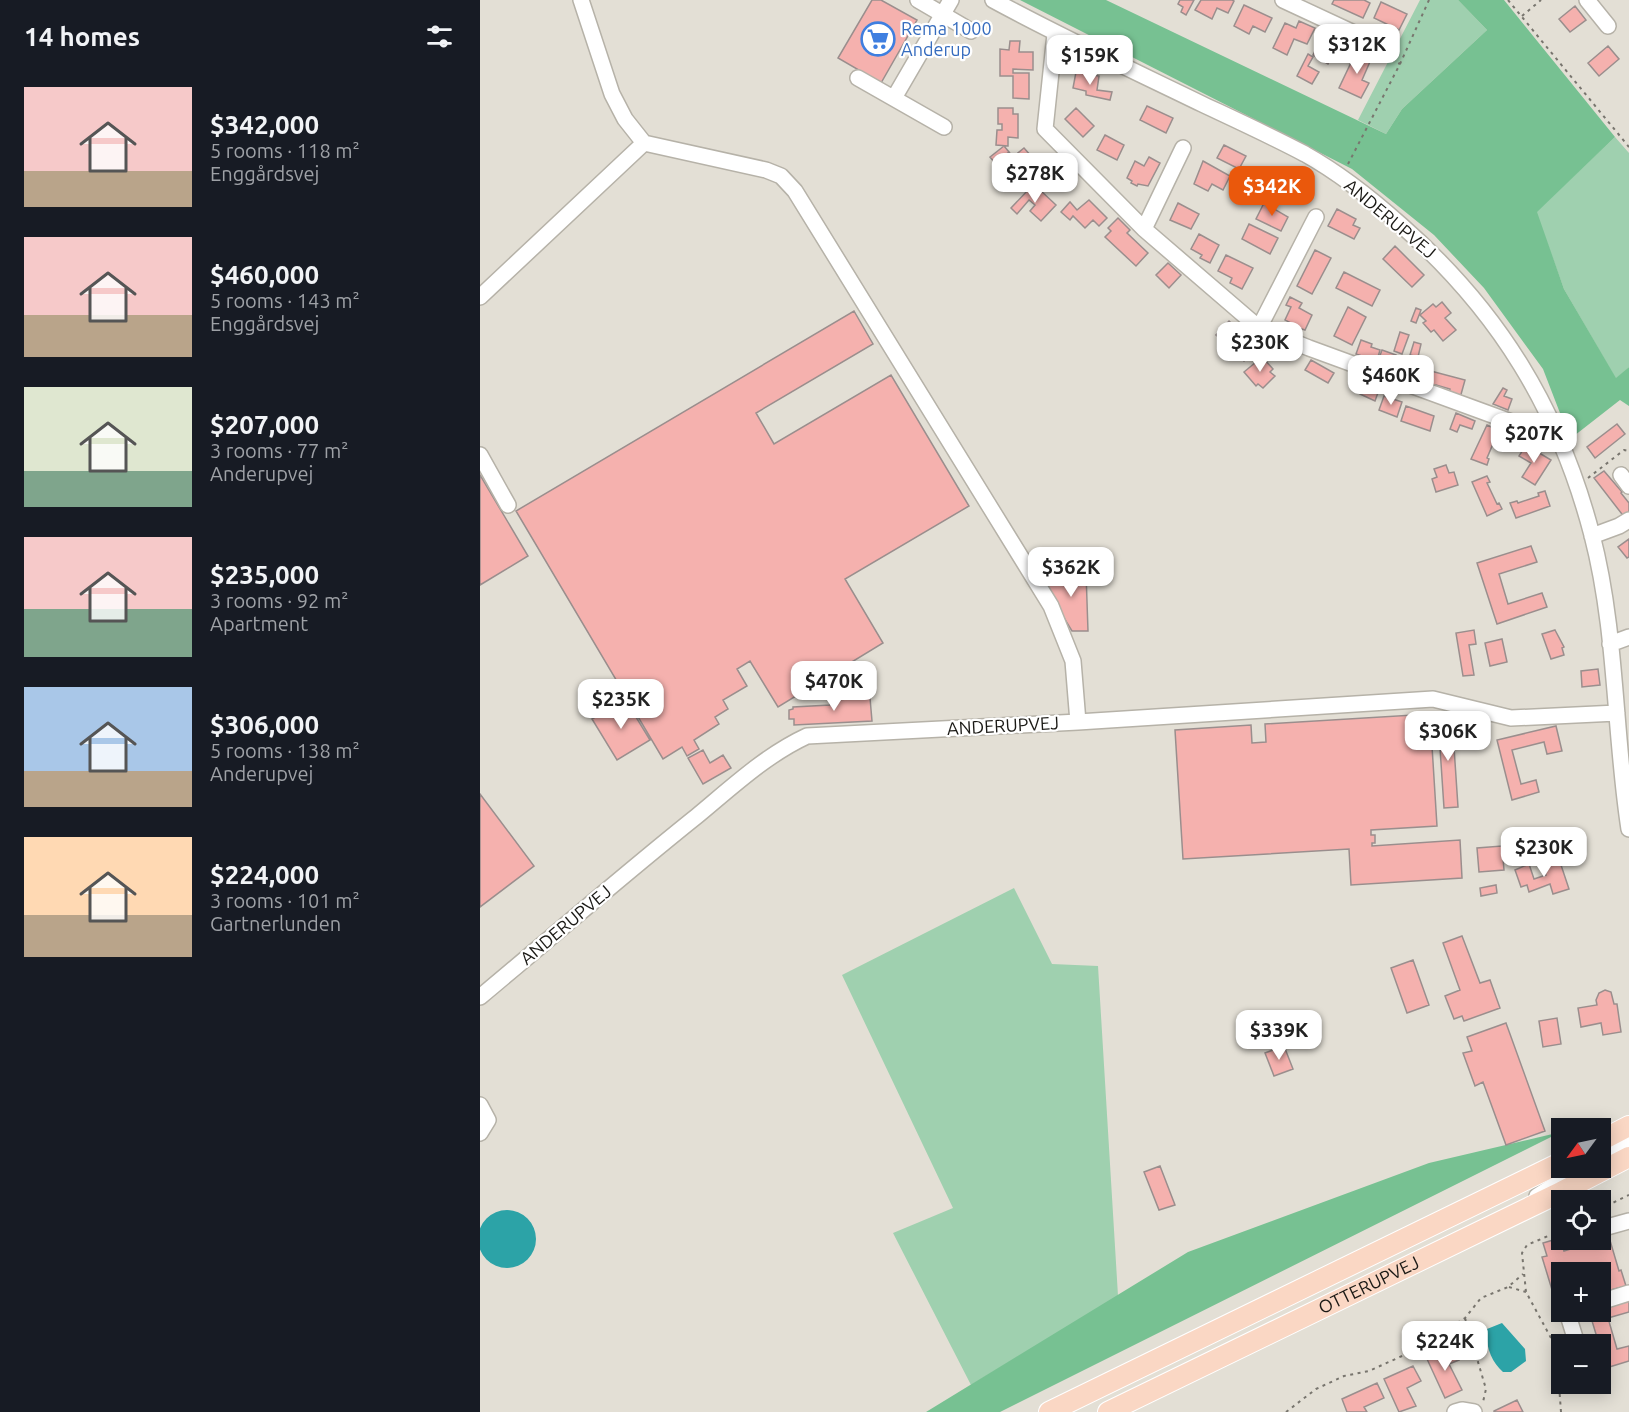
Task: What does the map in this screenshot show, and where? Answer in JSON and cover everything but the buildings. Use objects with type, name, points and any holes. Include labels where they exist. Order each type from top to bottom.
[{"type":"main road","points":[[1611,1135],[1629,1126]]},
{"type":"main road","name":"OTTERUPVEJ","points":[[1108,1412],[1629,1157]]},
{"type":"main road","name":"OTTERUPVEJ","points":[[1049,1412],[1551,1167]]},
{"type":"street","points":[[581,0],[612,94],[626,119],[644,142],[766,170],[781,176],[795,191],[1051,606],[1073,661],[1078,722]]},
{"type":"street","points":[[918,0],[971,31]]},
{"type":"street","points":[[894,98],[951,0]]},
{"type":"street","name":"ANDERUPVEJ","points":[[993,0],[1055,33],[1306,155],[1341,177],[1382,208],[1427,248],[1471,293],[1512,348],[1538,393],[1553,423],[1578,486],[1601,574],[1629,829]]},
{"type":"street","points":[[1283,0],[1371,41]]},
{"type":"street","points":[[1587,0],[1608,26]]},
{"type":"street","points":[[1055,33],[1045,129],[1144,229],[1259,328],[1525,427],[1553,423]]},
{"type":"street","points":[[858,78],[944,127]]},
{"type":"street","points":[[480,297],[644,142]]},
{"type":"street","points":[[1144,229],[1183,148]]},
{"type":"street","points":[[1259,328],[1316,217]]},
{"type":"street","points":[[480,455],[508,505]]},
{"type":"street","points":[[1592,536],[1629,520]]},
{"type":"street","points":[[1610,645],[1629,637]]},
{"type":"street","name":"ANDERUPVEJ","points":[[480,998],[661,844],[784,746],[807,736],[1078,722],[1433,699],[1511,718],[1617,713]]},
{"type":"street","points":[[480,1105],[489,1120],[480,1133]]},
{"type":"street","points":[[1611,1151],[1629,1141]]},
{"type":"street","points":[[1505,1218],[1566,1178]]},
{"type":"street","points":[[1611,1227],[1628,1225]]},
{"type":"street","points":[[1611,1299],[1629,1293]]},
{"type":"street","points":[[1455,1412],[1462,1410],[1474,1412]]},
{"type":"path","points":[[1341,177],[1400,64],[1429,0]]},
{"type":"path","points":[[1509,0],[1629,147]]},
{"type":"path","points":[[1522,16],[1541,0]]},
{"type":"path","points":[[1371,41],[1378,53],[1400,64]]},
{"type":"path","points":[[1578,486],[1624,450],[1629,451]]},
{"type":"path","points":[[1611,1204],[1629,1195]]},
{"type":"path","points":[[1551,1235],[1527,1245],[1522,1253],[1523,1274],[1526,1292],[1551,1338],[1557,1358],[1561,1412]]},
{"type":"path","points":[[1286,1412],[1316,1389],[1344,1376],[1369,1371],[1413,1351],[1465,1318],[1481,1298],[1508,1287],[1523,1274]]},
{"type":"path","points":[[1508,1287],[1526,1292]]},
{"type":"path","points":[[1465,1318],[1486,1389],[1481,1412]]},
{"type":"green space","points":[[1020,0],[1106,0],[1386,134],[1402,109],[1487,30],[1458,0],[1504,0],[1615,137],[1537,212],[1564,289],[1616,378],[1629,367],[1629,406],[1620,400],[1570,439],[1543,369],[1484,288],[1434,235],[1352,169]]},
{"type":"green space","points":[[1420,0],[1458,0],[1487,30],[1402,109],[1386,134],[1358,120]]},
{"type":"green space","points":[[1615,137],[1629,153],[1629,367],[1616,379],[1564,289],[1536,212]]},
{"type":"green space","points":[[1014,888],[1052,964],[1098,966],[1118,1296],[971,1385],[893,1233],[953,1208],[842,975]]},
{"type":"green space","points":[[1551,1134],[1551,1137],[1000,1412],[926,1412],[1188,1252],[1429,1163]]},
{"type":"water","points":[[501,1210],[513,1210],[528,1218],[536,1233],[536,1245],[528,1260],[513,1268],[496,1266],[486,1260],[480,1250],[480,1228],[486,1218]]},
{"type":"water","points":[[1502,1323],[1525,1349],[1526,1361],[1511,1372],[1503,1372],[1499,1368],[1488,1347],[1487,1329]]},
{"type":"place","name":"Rema 1000 Anderup","points":[[878,39]]}]
